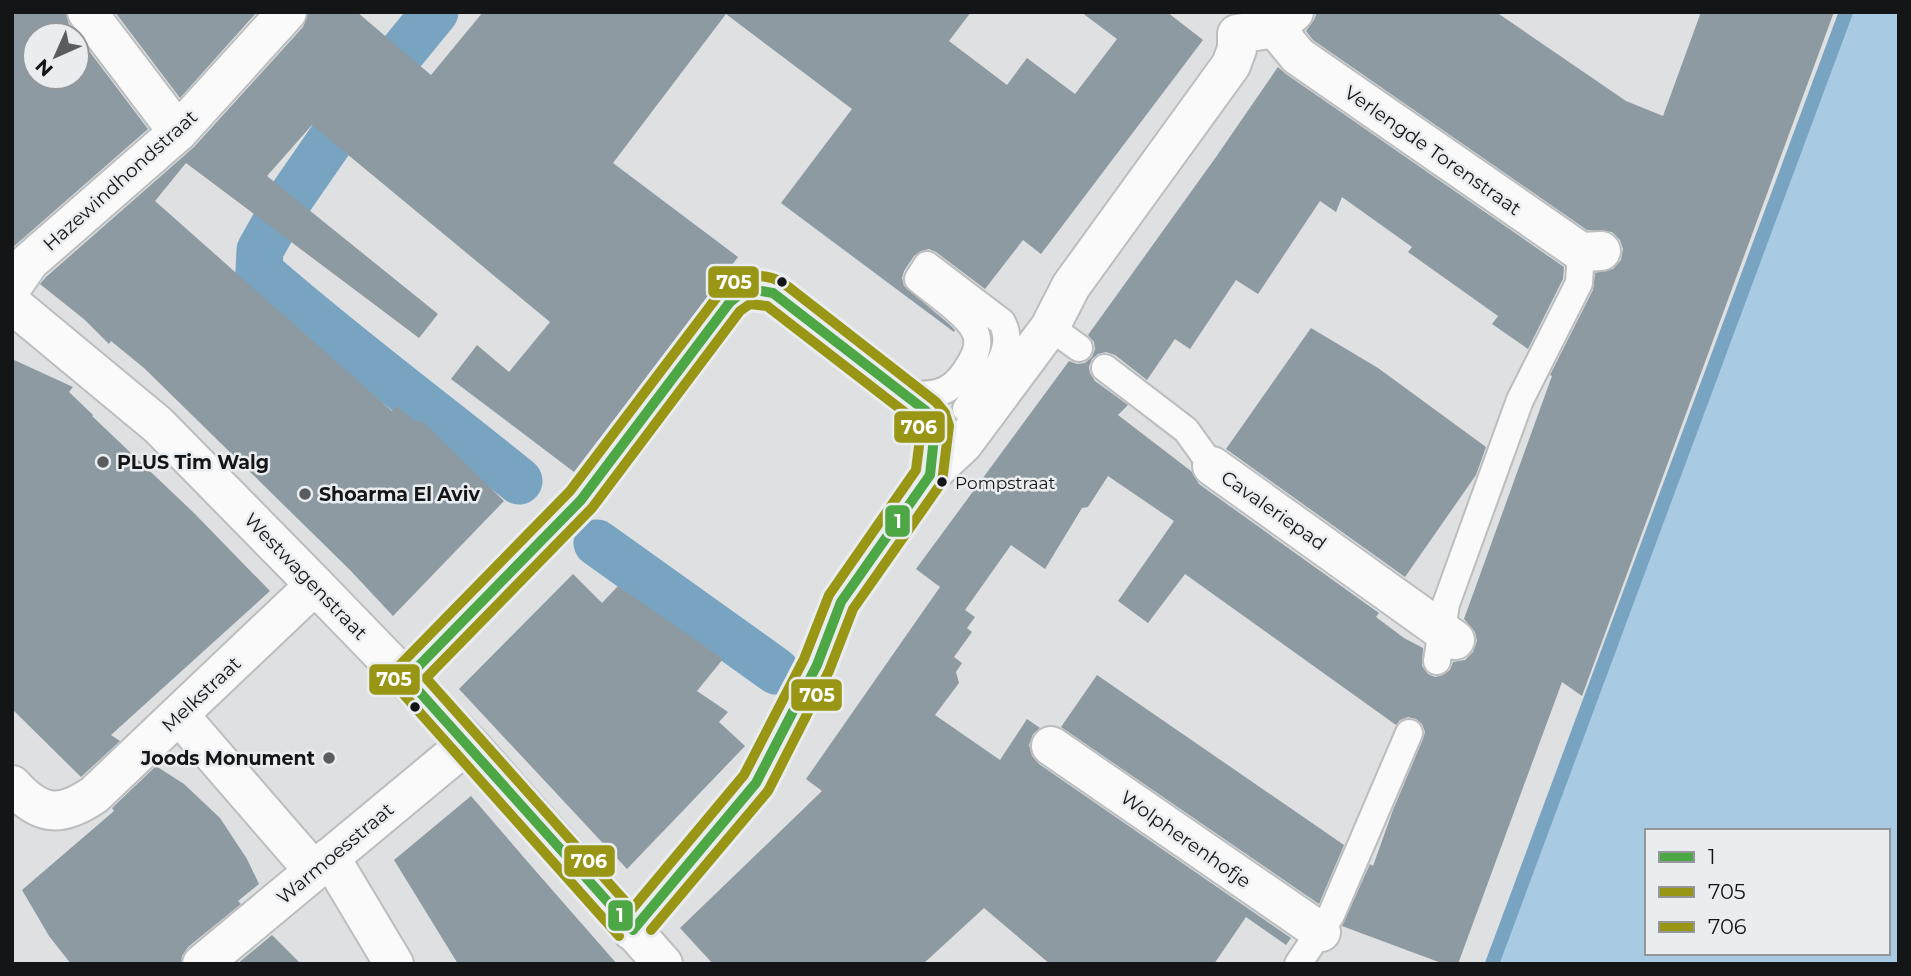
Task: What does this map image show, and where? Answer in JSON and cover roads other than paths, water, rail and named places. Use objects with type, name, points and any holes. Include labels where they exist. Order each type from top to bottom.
[{"type":"street","points":[[87,12],[178,132]]},
{"type":"street","name":"Hazewindhondstraat","points":[[12,287],[29,262],[178,132],[287,12]]},
{"type":"street","points":[[632,931],[756,783],[817,666],[841,601],[930,475],[1065,337],[1071,286],[1231,65],[1237,49],[1230,23],[1284,20]]},
{"type":"street","name":"Verlengde Torenstraat","points":[[1284,20],[1298,56],[1591,251]]},
{"type":"street","points":[[407,678],[581,500],[738,293],[750,289],[773,293],[926,411],[935,428],[930,475]]},
{"type":"street","name":"Westwagenstraat","points":[[12,304],[158,425],[316,585],[468,743],[663,964]]},
{"type":"street","name":"Cavaleriepad","points":[[1212,466],[1445,644]]},
{"type":"street","name":"Melkstraat","points":[[16,789],[39,808],[56,812],[76,807],[94,795],[316,585]]},
{"type":"street","points":[[179,715],[322,864],[394,964]]},
{"type":"street","name":"Warmoesstraat","points":[[202,964],[468,743]]},
{"type":"street","name":"Wolpherenhofje","points":[[1051,746],[1321,932]]},
{"type":"lane","points":[[1445,644],[1446,604],[1520,400],[1579,283],[1591,251]]},
{"type":"lane","points":[[906,395],[932,395],[947,390],[965,373],[977,346],[976,335],[965,318],[918,279],[927,265],[1002,322],[1007,331],[1004,356],[951,430],[930,475]]},
{"type":"lane","name":"Cavaleriepad","points":[[1105,369],[1186,430],[1212,466]]},
{"type":"lane","points":[[1298,964],[1331,915],[1409,733]]},
{"type":"waterway","points":[[435,12],[332,138],[285,206],[260,250],[259,271],[519,481]]},
{"type":"waterway","points":[[1492,964],[1846,12]]},
{"type":"waterway","points":[[597,543],[776,671]]},
{"type":"place","name":"PLUS Tim Walg","points":[[103,462]]},
{"type":"place","name":"Pompstraat","points":[[942,482]]},
{"type":"place","name":"Shoarma El Aviv","points":[[305,494]]},
{"type":"place","name":"Joods Monument","points":[[329,758]]}]
